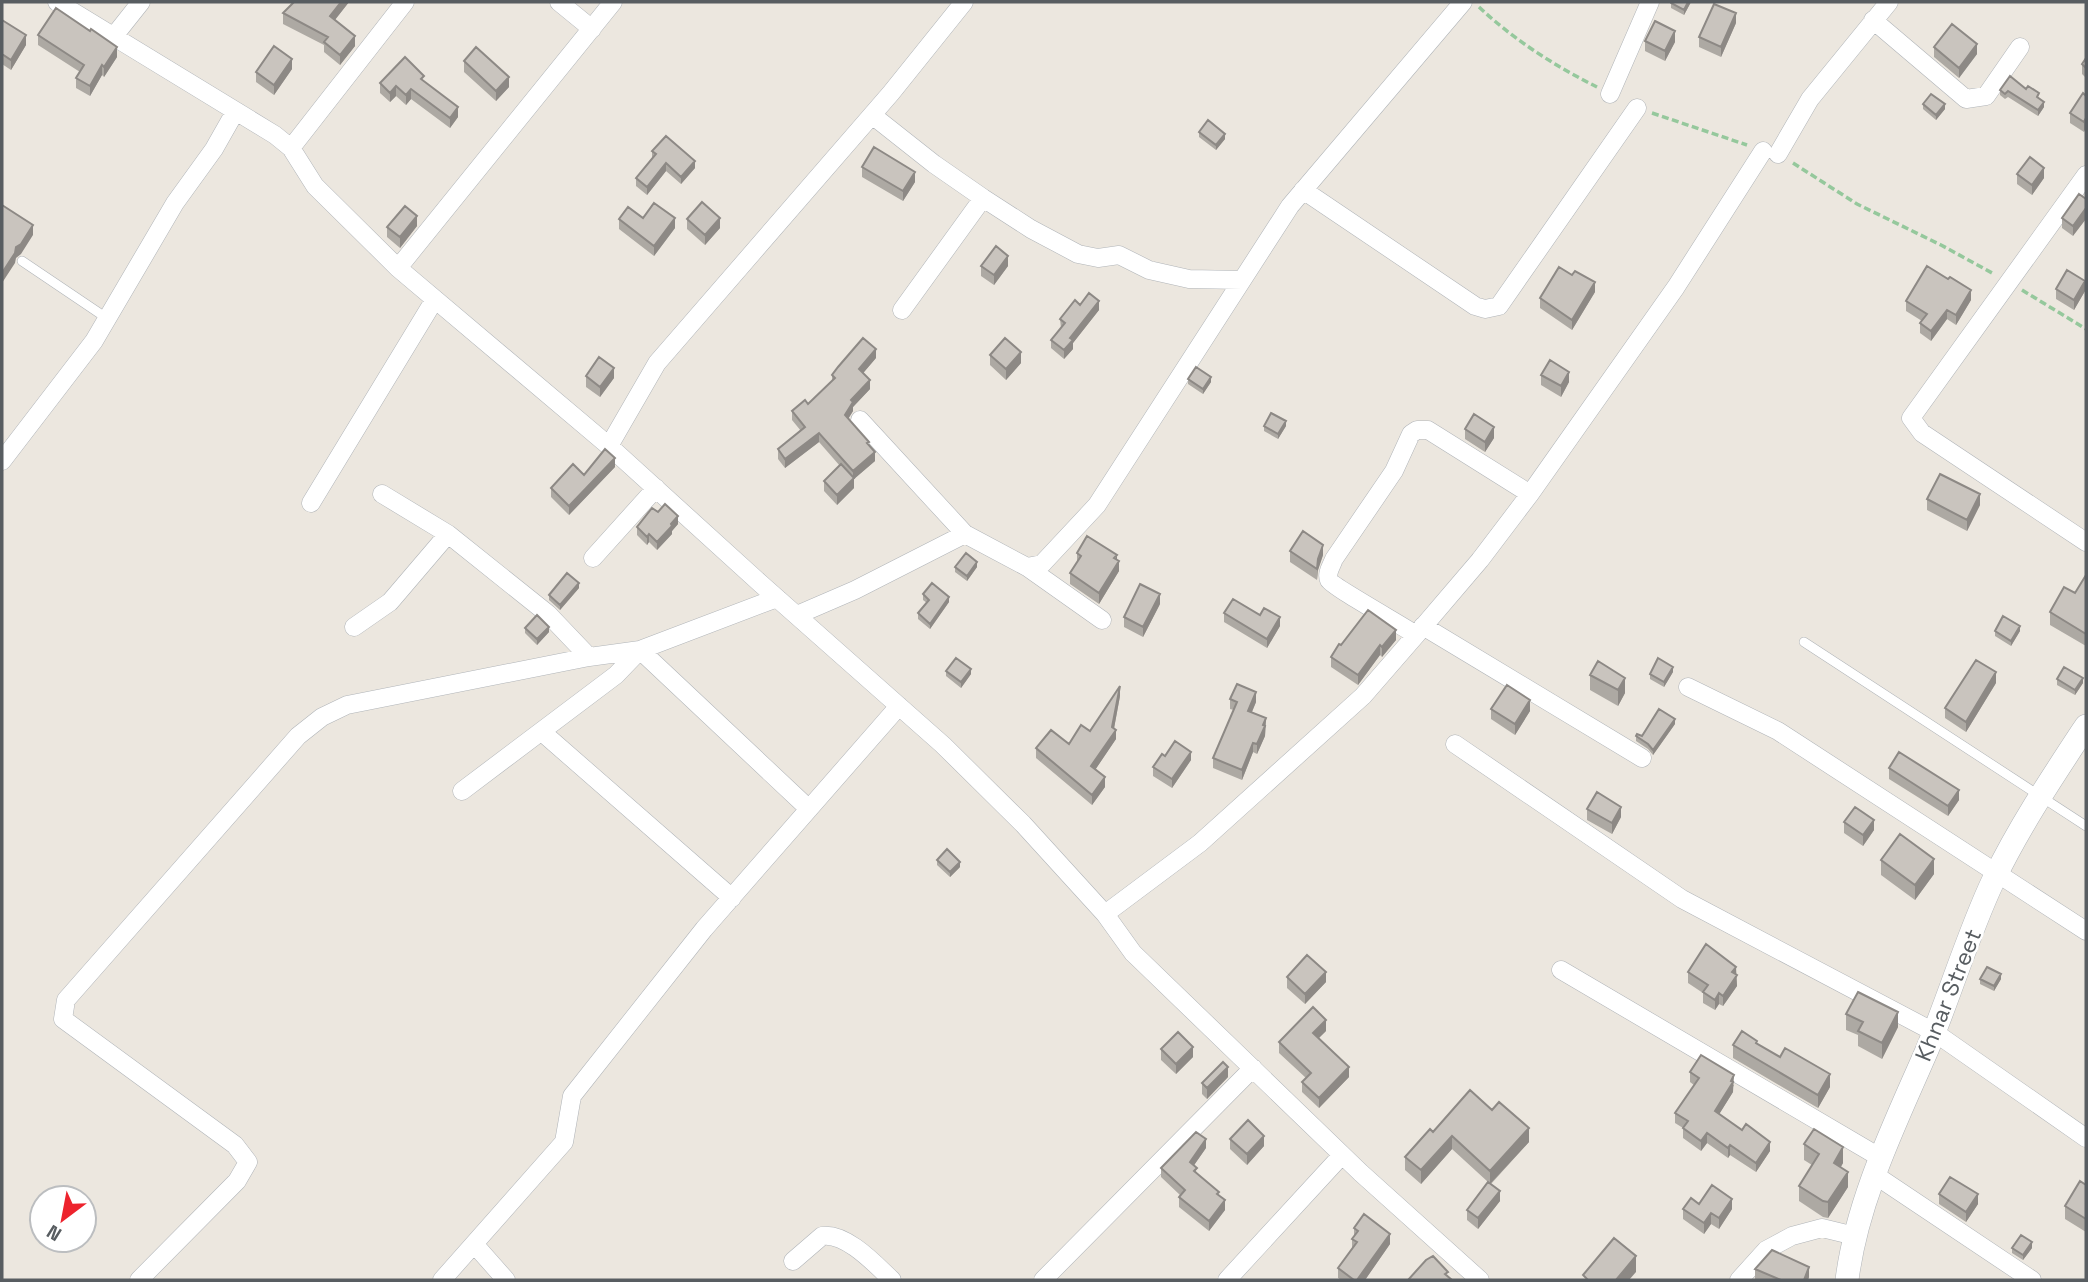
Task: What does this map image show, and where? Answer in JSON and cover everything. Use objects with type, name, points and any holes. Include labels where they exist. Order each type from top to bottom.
[{"type":"street","points":[[57,2],[275,135],[291,148],[315,186],[398,268],[609,446],[943,745],[1014,815],[1105,914],[1133,953],[1342,1155],[1480,1280]]},
{"type":"street","points":[[114,36],[141,2]]},
{"type":"street","points":[[291,148],[405,2]]},
{"type":"street","points":[[559,2],[592,29]]},
{"type":"street","points":[[398,268],[613,2]]},
{"type":"street","points":[[609,446],[657,363],[872,115],[964,2]]},
{"type":"street","points":[[1027,567],[1042,564],[1097,505],[1290,206],[1463,2]]},
{"type":"street","points":[[1610,94],[1650,2]]},
{"type":"street","points":[[1105,914],[1220,825],[1363,696],[1420,630],[1480,560],[1530,494],[1770,152],[1889,2]]},
{"type":"street","points":[[1873,20],[1966,99],[1986,96],[2020,47]]},
{"type":"street","points":[[1303,190],[1475,306],[1492,308],[1499,306],[1637,108]]},
{"type":"street","points":[[2,461],[94,341],[175,203],[214,149],[235,112]]},
{"type":"street","points":[[872,115],[933,164],[983,198],[1031,229],[1087,258],[1119,255],[1149,270],[1164,274],[1210,281],[1242,280]]},
{"type":"street","points":[[2086,175],[1911,418],[1922,432],[2086,542]]},
{"type":"street","points":[[902,310],[983,198]]},
{"type":"street","points":[[312,503],[435,299]]},
{"type":"street","points":[[860,419],[965,534],[1027,567],[1102,620]]},
{"type":"street","points":[[1530,494],[1428,430],[1417,430],[1411,434],[1394,471],[1334,559],[1328,575],[1329,580],[1340,590],[1420,630],[1642,758]]},
{"type":"street","points":[[593,558],[656,488]]},
{"type":"street","points":[[382,495],[448,534],[548,614],[589,657]]},
{"type":"street","points":[[354,627],[390,602],[448,534]]},
{"type":"street","points":[[797,615],[855,590],[965,534]]},
{"type":"street","points":[[139,1280],[237,1181],[248,1162],[235,1145],[63,1019],[66,1000],[298,736],[322,717],[347,705],[589,657],[640,650],[777,598]]},
{"type":"street","points":[[462,791],[616,675],[640,650]]},
{"type":"street","points":[[640,650],[809,809]]},
{"type":"street","points":[[1688,687],[1778,731],[2086,931]]},
{"type":"street","points":[[442,1280],[564,1142],[572,1096],[732,898],[900,706]]},
{"type":"street","name":"Khnar Street","points":[[1847,1280],[1855,1236],[1878,1166],[1998,872],[2041,795],[2086,726]]},
{"type":"street","points":[[542,732],[732,898]]},
{"type":"street","points":[[1455,744],[1682,898],[1934,1032],[2086,1138]]},
{"type":"street","points":[[1561,970],[1878,1166],[2032,1280]]},
{"type":"street","points":[[1042,1280],[1253,1068]]},
{"type":"street","points":[[1227,1280],[1342,1155]]},
{"type":"street","points":[[1739,1280],[1766,1250],[1792,1236],[1822,1228],[1855,1236]]},
{"type":"street","points":[[793,1261],[826,1235],[861,1252],[892,1280]]},
{"type":"street","points":[[475,1245],[506,1280]]},
{"type":"lane","points":[[22,261],[107,319]]},
{"type":"lane","points":[[1804,642],[2086,826]]},
{"type":"building","points":[[294,2],[341,2],[330,16],[355,36],[340,55],[324,42],[328,37],[283,13]]},
{"type":"building","points":[[1671,2],[1688,2],[1684,10]]},
{"type":"building","points":[[1714,4],[1736,13],[1721,47],[1699,37]]},
{"type":"building","points":[[56,8],[117,47],[90,86],[76,78],[84,65],[38,35]]},
{"type":"building","points":[[2,20],[26,35],[11,60],[2,54]]},
{"type":"building","points":[[1655,21],[1675,31],[1665,51],[1645,41]]},
{"type":"building","points":[[1952,24],[1977,44],[1959,68],[1934,47]]},
{"type":"building","points":[[274,46],[292,59],[274,85],[256,72]]},
{"type":"building","points":[[476,47],[509,77],[496,91],[464,61]]},
{"type":"building","points":[[405,57],[424,76],[421,79],[458,107],[450,118],[411,89],[406,95],[396,86],[390,93],[380,83]]},
{"type":"building","points":[[2010,76],[2026,89],[2028,86],[2039,93],[2037,97],[2044,102],[2038,110],[2008,91],[2005,94],[2000,90]]},
{"type":"building","points":[[2083,93],[2086,96],[2084,122],[2070,113]]},
{"type":"building","points":[[1931,94],[1945,104],[1936,115],[1923,104]]},
{"type":"building","points":[[1208,120],[1225,134],[1216,145],[1199,132]]},
{"type":"building","points":[[666,136],[695,161],[681,177],[666,163],[647,187],[636,178],[656,154],[652,151]]},
{"type":"building","points":[[874,147],[915,172],[903,191],[862,167]]},
{"type":"building","points":[[2030,157],[2044,168],[2032,185],[2017,174]]},
{"type":"building","points":[[2079,194],[2086,199],[2086,208],[2073,226],[2062,218]]},
{"type":"building","points":[[702,202],[720,218],[705,235],[687,219]]},
{"type":"building","points":[[654,203],[675,218],[654,246],[619,219],[628,207],[643,218]]},
{"type":"building","points":[[2,205],[33,225],[21,244],[16,247],[2,273]]},
{"type":"building","points":[[405,206],[417,216],[400,237],[387,227]]},
{"type":"building","points":[[996,246],[1008,256],[994,275],[981,266]]},
{"type":"building","points":[[1927,266],[1971,290],[1956,315],[1947,310],[1931,331],[1920,323],[1927,314],[1906,301]]},
{"type":"building","points":[[1559,267],[1572,275],[1575,271],[1595,282],[1572,320],[1540,298]]},
{"type":"building","points":[[2067,270],[2085,281],[2074,300],[2056,289]]},
{"type":"building","points":[[1089,293],[1099,301],[1064,350],[1051,340],[1065,323],[1060,319],[1075,300],[1080,305]]},
{"type":"building","points":[[863,338],[876,349],[859,369],[870,380],[851,400],[853,402],[845,415],[875,452],[853,471],[819,433],[785,459],[778,449],[805,427],[792,411],[805,400],[808,404],[835,378],[832,375]]},
{"type":"building","points":[[1005,338],[1021,352],[1006,369],[990,355]]},
{"type":"building","points":[[599,357],[614,368],[600,387],[586,376]]},
{"type":"building","points":[[1550,360],[1569,372],[1561,386],[1541,375]]},
{"type":"building","points":[[1196,367],[1211,377],[1203,389],[1188,379]]},
{"type":"building","points":[[1271,413],[1286,421],[1278,434],[1264,426]]},
{"type":"building","points":[[1474,414],[1494,427],[1485,442],[1465,429]]},
{"type":"building","points":[[605,449],[615,458],[569,506],[551,488],[573,464],[584,475]]},
{"type":"building","points":[[841,464],[854,478],[837,495],[824,481]]},
{"type":"building","points":[[1940,474],[1980,494],[1967,520],[1927,499]]},
{"type":"building","points":[[665,504],[678,516],[657,542],[637,527],[652,508],[658,512]]},
{"type":"building","points":[[1303,531],[1323,545],[1317,569],[1290,551]]},
{"type":"building","points":[[1087,536],[1117,555],[1114,558],[1119,561],[1099,593],[1070,573],[1081,556],[1077,553]]},
{"type":"building","points":[[966,553],[977,562],[967,576],[955,567]]},
{"type":"building","points":[[567,573],[579,583],[560,605],[549,595]]},
{"type":"building","points":[[2086,575],[2086,634],[2050,612],[2064,587],[2075,593]]},
{"type":"building","points":[[932,583],[949,597],[930,624],[918,613],[929,600],[923,594]]},
{"type":"building","points":[[1140,584],[1160,594],[1143,627],[1124,617]]},
{"type":"building","points":[[1233,599],[1260,615],[1264,608],[1280,617],[1267,639],[1224,613]]},
{"type":"building","points":[[1368,610],[1396,630],[1382,647],[1380,645],[1358,675],[1331,657]]},
{"type":"building","points":[[537,615],[549,627],[537,639],[525,628]]},
{"type":"building","points":[[2003,616],[2020,626],[2011,641],[1995,631]]},
{"type":"building","points":[[956,658],[971,669],[961,682],[946,671]]},
{"type":"building","points":[[1658,658],[1673,667],[1664,682],[1650,674]]},
{"type":"building","points":[[1976,660],[1996,672],[1966,722],[1945,708]]},
{"type":"building","points":[[1598,661],[1625,678],[1618,690],[1590,675]]},
{"type":"building","points":[[2064,667],[2083,678],[2075,690],[2057,679]]},
{"type":"building","points":[[1237,684],[1256,692],[1248,711],[1266,718],[1257,744],[1253,743],[1242,770],[1213,758],[1237,702],[1230,699]]},
{"type":"building","points":[[1507,685],[1530,700],[1515,724],[1491,709]]},
{"type":"building","points":[[1120,686],[1112,727],[1116,730],[1091,766],[1105,777],[1092,795],[1036,748],[1051,730],[1069,744],[1081,725],[1090,731]]},
{"type":"building","points":[[1659,709],[1675,719],[1653,750],[1636,736],[1642,736]]},
{"type":"building","points":[[1175,741],[1191,752],[1172,779],[1153,767]]},
{"type":"building","points":[[1899,752],[1959,790],[1948,806],[1889,768]]},
{"type":"building","points":[[1597,792],[1621,807],[1612,823],[1587,809]]},
{"type":"building","points":[[1855,807],[1874,820],[1863,835],[1844,822]]},
{"type":"building","points":[[1900,834],[1934,859],[1915,885],[1881,860]]},
{"type":"building","points":[[947,849],[960,862],[950,872],[937,860]]},
{"type":"building","points":[[1706,944],[1736,967],[1732,972],[1737,975],[1723,996],[1719,993],[1715,1000],[1703,992],[1708,985],[1688,972]]},
{"type":"building","points":[[1307,955],[1326,972],[1305,994],[1287,977]]},
{"type":"building","points":[[1987,967],[2001,974],[1994,986],[1980,979]]},
{"type":"building","points":[[1858,992],[1898,1012],[1882,1043],[1858,1031],[1863,1022],[1846,1014]]},
{"type":"building","points":[[1313,1007],[1326,1020],[1313,1033],[1349,1067],[1319,1098],[1302,1082],[1311,1073],[1279,1042]]},
{"type":"building","points":[[1742,1031],[1780,1057],[1785,1048],[1830,1074],[1818,1095],[1733,1045]]},
{"type":"building","points":[[1178,1032],[1193,1047],[1176,1064],[1161,1049]]},
{"type":"building","points":[[1701,1055],[1734,1075],[1731,1081],[1733,1082],[1715,1111],[1742,1130],[1746,1124],[1770,1142],[1756,1163],[1707,1133],[1701,1141],[1683,1128],[1688,1121],[1675,1113],[1699,1078],[1690,1072]]},
{"type":"building","points":[[1223,1062],[1228,1067],[1207,1088],[1202,1083]]},
{"type":"building","points":[[1470,1090],[1492,1110],[1499,1102],[1529,1128],[1490,1171],[1452,1136],[1421,1170],[1405,1157],[1430,1129],[1433,1132]]},
{"type":"building","points":[[1248,1120],[1264,1136],[1247,1154],[1230,1139]]},
{"type":"building","points":[[1814,1129],[1843,1147],[1834,1163],[1848,1172],[1828,1202],[1799,1186],[1819,1154],[1804,1144]]},
{"type":"building","points":[[1196,1132],[1206,1139],[1190,1162],[1197,1168],[1194,1171],[1225,1200],[1209,1221],[1179,1197],[1185,1190],[1161,1168]]},
{"type":"building","points":[[1950,1177],[1978,1194],[1966,1212],[1939,1194]]},
{"type":"building","points":[[2080,1181],[2086,1185],[2086,1219],[2065,1206]]},
{"type":"building","points":[[1488,1182],[1500,1191],[1478,1218],[1467,1210]]},
{"type":"building","points":[[1712,1185],[1732,1199],[1719,1218],[1711,1213],[1704,1223],[1683,1209],[1691,1198],[1699,1204]]},
{"type":"building","points":[[1364,1214],[1390,1234],[1357,1280],[1354,1280],[1338,1268],[1357,1242],[1352,1239],[1358,1231],[1354,1228]]},
{"type":"building","points":[[2021,1235],[2032,1242],[2023,1255],[2012,1248]]},
{"type":"building","points":[[1614,1238],[1636,1256],[1616,1280],[1588,1280],[1583,1275]]},
{"type":"building","points":[[1772,1250],[1809,1267],[1804,1280],[1781,1280],[1755,1269]]},
{"type":"building","points":[[1433,1256],[1452,1280],[1408,1280],[1426,1260]]}]
